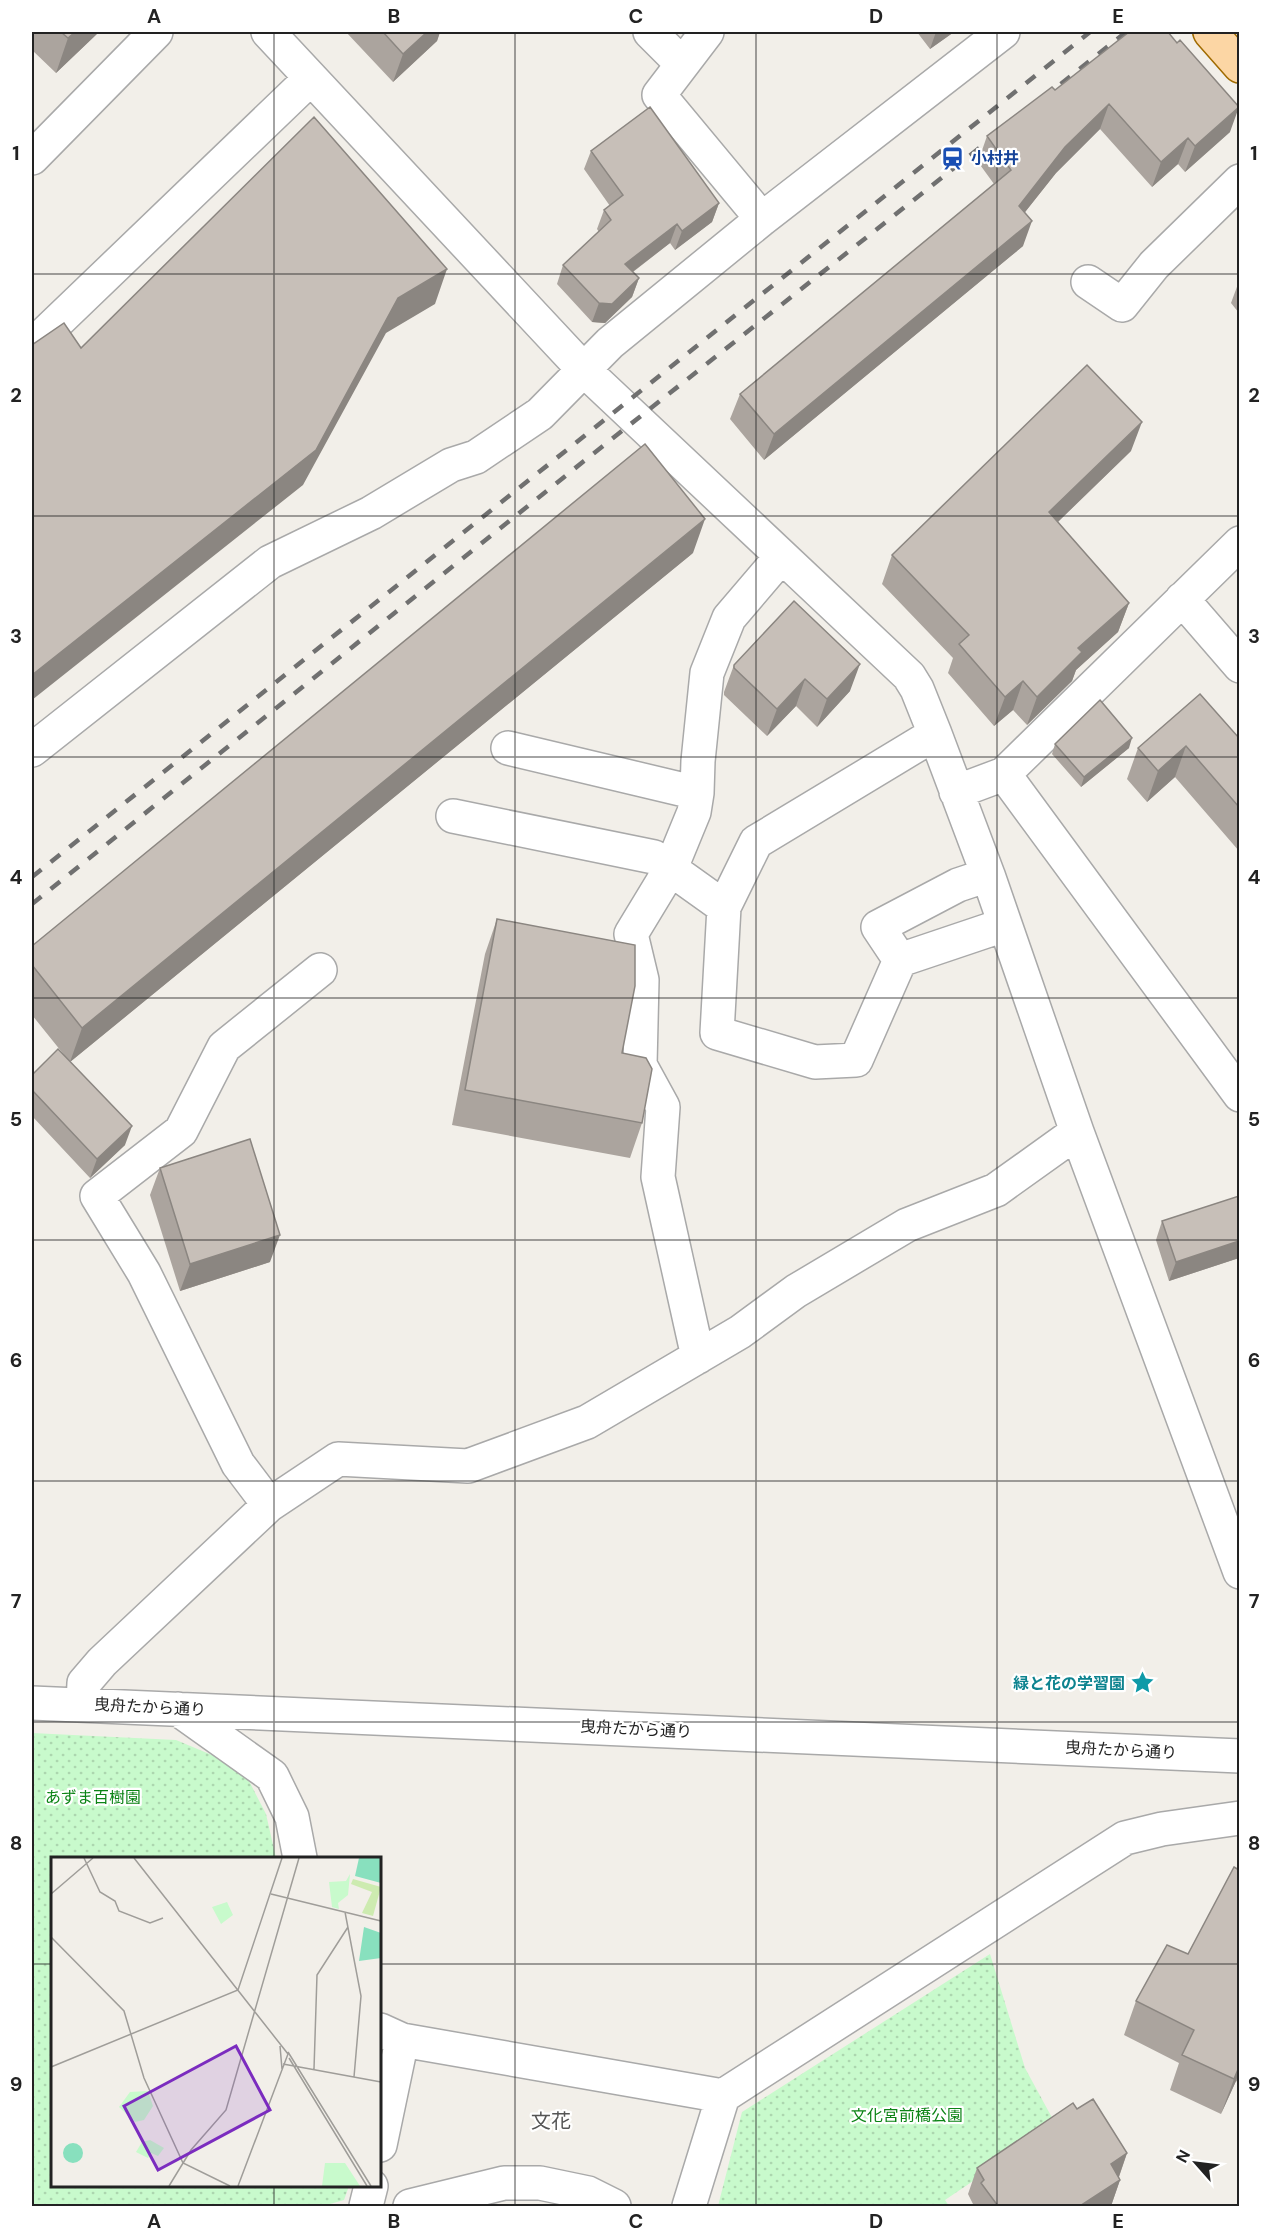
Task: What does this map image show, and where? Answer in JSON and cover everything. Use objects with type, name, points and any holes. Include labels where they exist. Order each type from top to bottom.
[{"type":"main road","points":[[1210,32],[1239,66]]},
{"type":"street","points":[[32,158],[156,32]]},
{"type":"street","points":[[268,32],[583,369],[909,676],[935,734],[988,875],[1077,1132],[1239,1572]]},
{"type":"street","points":[[650,32],[682,64]]},
{"type":"street","points":[[706,32],[659,95],[762,219]]},
{"type":"street","points":[[32,750],[270,562],[371,513],[451,465],[476,457],[540,414],[610,343],[762,219],[1003,32]]},
{"type":"street","points":[[32,345],[311,78]]},
{"type":"street","points":[[1088,282],[1122,305],[1154,265],[1239,181]]},
{"type":"street","points":[[956,792],[1004,774],[1239,543]]},
{"type":"street","points":[[698,1357],[658,1177],[663,1107],[640,1065],[642,980],[631,934],[671,868],[694,812],[707,673],[729,618],[781,557]]},
{"type":"street","points":[[1182,599],[1239,666]]},
{"type":"street","points":[[935,734],[756,842],[724,907],[717,1034],[815,1062],[856,1060],[900,960],[1004,925]]},
{"type":"street","points":[[508,748],[697,793]]},
{"type":"street","points":[[1004,774],[1239,1095]]},
{"type":"street","points":[[453,816],[654,857],[724,907]]},
{"type":"street","points":[[900,960],[878,927],[958,885],[988,875]]},
{"type":"street","points":[[269,1505],[238,1464],[144,1273],[97,1197],[181,1131],[224,1047],[320,970]]},
{"type":"street","points":[[82,1704],[84,1683],[102,1662],[269,1505],[338,1460],[468,1466],[587,1422],[740,1332],[795,1291],[907,1225],[996,1190],[1077,1132]]},
{"type":"street","name":"曳舟たから通り","points":[[32,1703],[1239,1756]]},
{"type":"street","points":[[178,1709],[272,1776],[292,1817],[300,1857]]},
{"type":"street","points":[[689,2206],[723,2096],[1125,1838],[1162,1829],[1239,1818]]},
{"type":"street","points":[[381,2135],[391,2035],[723,2096]]},
{"type":"street","points":[[411,2206],[504,2182],[540,2183],[588,2193],[614,2206]]},
{"type":"street","points":[[366,2206],[371,2187]]},
{"type":"green space","name":"あずま百樹園","points":[[32,1733],[176,1740],[231,1763],[248,1779],[266,1814],[276,1857],[51,1857],[51,2187],[349,2187],[344,2200],[323,2206],[32,2206]]},
{"type":"green space","name":"文化宮前橋公園","points":[[990,1954],[1025,2068],[1056,2125],[945,2200],[949,2206],[718,2206],[742,2112]]},
{"type":"building","points":[[61,32],[75,32],[68,38]]},
{"type":"building","points":[[383,32],[427,32],[403,54]]},
{"type":"building","points":[[1129,32],[1168,32],[1177,43],[1180,40],[1239,107],[1195,146],[1188,138],[1161,162],[1109,104],[1065,147],[1019,206],[1032,221],[774,434],[740,394],[1011,170],[987,136],[1052,87],[1055,90]]},
{"type":"building","points":[[650,107],[719,203],[682,231],[677,224],[625,264],[639,278],[612,304],[599,303],[563,265],[611,220],[604,210],[623,195],[591,151]]},
{"type":"building","points":[[314,117],[447,269],[398,298],[316,450],[32,675],[32,345],[64,323],[81,348]]},
{"type":"building","points":[[1087,365],[1142,422],[1049,512],[1129,603],[1078,648],[1082,652],[1037,697],[1023,681],[1005,697],[959,644],[969,635],[892,555]]},
{"type":"building","points":[[645,444],[705,519],[82,1028],[32,965],[32,946]]},
{"type":"building","points":[[794,601],[860,664],[827,699],[805,679],[777,709],[734,668],[734,665]]},
{"type":"building","points":[[1200,694],[1239,738],[1239,807],[1186,746],[1158,771],[1138,748]]},
{"type":"building","points":[[1100,700],[1132,738],[1084,777],[1055,744]]},
{"type":"building","points":[[497,919],[635,945],[635,986],[622,1053],[646,1058],[652,1069],[642,1123],[465,1090]]},
{"type":"building","points":[[58,1049],[132,1126],[97,1159],[32,1090],[32,1075]]},
{"type":"building","points":[[250,1139],[280,1235],[190,1264],[160,1168]]},
{"type":"building","points":[[1239,1196],[1239,1241],[1176,1262],[1162,1221]]},
{"type":"building","points":[[1234,1867],[1239,1870],[1239,2067],[1234,2079],[1182,2055],[1194,2030],[1136,2001],[1167,1945],[1188,1954]]},
{"type":"building","points":[[1093,2099],[1127,2153],[1111,2164],[1120,2180],[1080,2206],[998,2206],[981,2183],[984,2180],[977,2168],[1073,2103],[1077,2109]]},
{"type":"railway","points":[[32,877],[1090,32]]},
{"type":"railway","points":[[1042,99],[1126,32]]},
{"type":"railway","points":[[32,904],[584,461],[997,134]]},
{"type":"place","name":"小村井","points":[[953,158]]},
{"type":"place","name":"緑と花の学習園","points":[[1143,1683]]},
{"type":"district","name":"文花","points":[[551,2121]]}]
